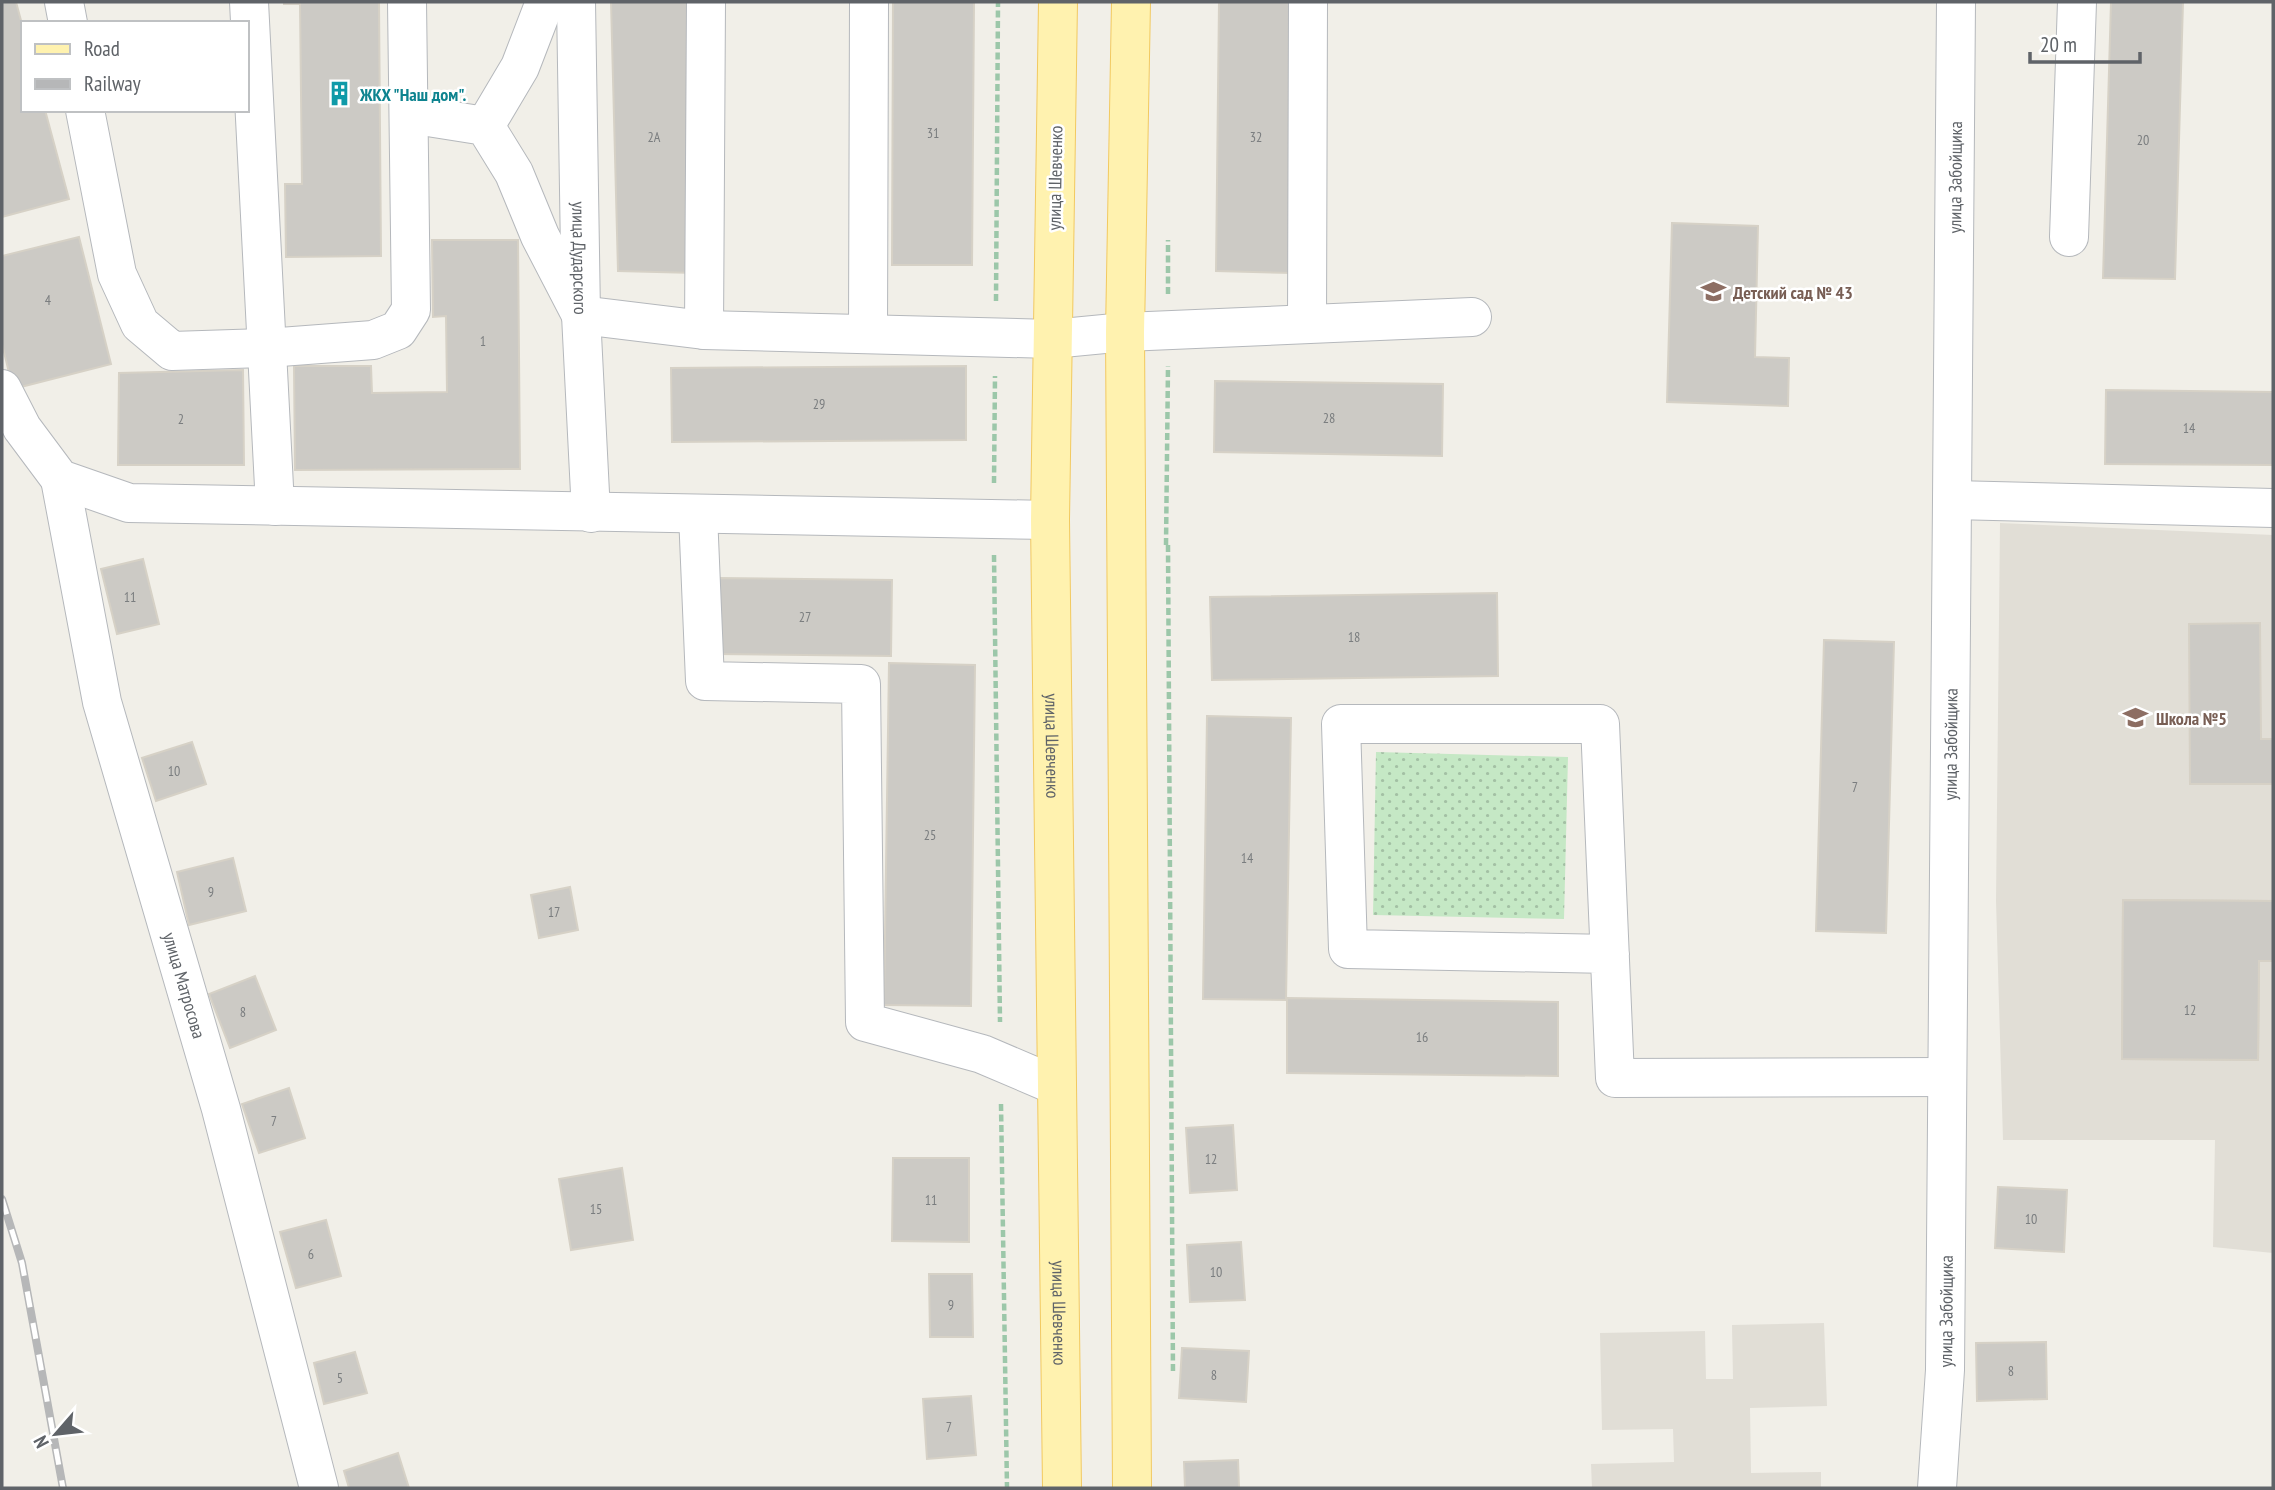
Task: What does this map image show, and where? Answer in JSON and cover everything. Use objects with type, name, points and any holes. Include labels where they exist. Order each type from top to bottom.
[{"type":"main road","name":"улица Шевченко","points":[[1058,2],[1050,520],[1062,1488]]},
{"type":"main road","points":[[1131,2],[1125,332],[1132,1488]]},
{"type":"street","points":[[64,2],[68,21]]},
{"type":"street","points":[[249,2],[275,506]]},
{"type":"street","points":[[85,112],[117,274],[139,324],[172,351],[267,348],[373,340],[398,330],[411,310],[407,2]]},
{"type":"street","points":[[485,125],[520,67],[545,2]]},
{"type":"street","name":"улица Дударского","points":[[576,2],[581,315],[591,513]]},
{"type":"street","points":[[704,330],[706,2]]},
{"type":"street","points":[[869,2],[869,334]]},
{"type":"street","points":[[1307,324],[1308,2]]},
{"type":"street","name":"улица Забойщика","points":[[1937,1488],[1945,1370],[1956,2]]},
{"type":"street","points":[[2069,237],[2077,2]]},
{"type":"street","points":[[409,114],[485,125]]},
{"type":"street","points":[[485,125],[514,173],[540,236],[581,315],[704,330],[1052,339],[1125,332],[1472,317]]},
{"type":"street","points":[[2,389],[22,428],[60,479],[129,503],[1050,520]]},
{"type":"street","name":"улица Матросова","points":[[60,479],[102,702],[221,1109],[318,1488]]},
{"type":"street","points":[[1953,499],[2273,508]]},
{"type":"street","points":[[698,514],[705,681],[862,684],[865,1022],[982,1054],[1057,1086]]},
{"type":"street","points":[[1609,954],[1348,948],[1341,724],[1600,724],[1615,1077],[1947,1077]]},
{"type":"path","points":[[1168,545],[1173,1381]]},
{"type":"path","points":[[1000,1061],[1007,1488]]},
{"type":"shaded area","name":"Школа №5","points":[[2000,523],[2273,535],[2273,1253],[2213,1247],[2215,1140],[2003,1140],[1996,901]]},
{"type":"shaded area","points":[[1824,1323],[1827,1406],[1750,1408],[1751,1473],[1821,1472],[1821,1488],[1592,1488],[1591,1464],[1674,1462],[1673,1429],[1602,1430],[1600,1333],[1705,1331],[1706,1379],[1733,1379],[1732,1325]]},
{"type":"green space","points":[[1376,752],[1568,757],[1564,919],[1373,915]]},
{"type":"building","points":[[2,2],[16,2],[21,21],[21,112],[46,112],[69,199],[2,217]]},
{"type":"building","name":"ЖКХ \"Наш дом\".","points":[[284,2],[379,2],[381,256],[286,257],[285,184],[302,184],[300,4]]},
{"type":"building","points":[[611,2],[691,2],[695,273],[618,271]]},
{"type":"building","points":[[893,2],[974,2],[972,265],[892,265]]},
{"type":"building","points":[[1219,2],[1296,2],[1292,273],[1216,271]]},
{"type":"building","points":[[2111,2],[2183,2],[2175,279],[2103,278]]},
{"type":"building","name":"Детский сад № 43","points":[[1672,223],[1758,226],[1755,357],[1789,358],[1788,406],[1667,402]]},
{"type":"building","points":[[79,237],[111,364],[13,389],[2,344],[2,256]]},
{"type":"building","points":[[432,240],[518,240],[520,469],[295,470],[294,366],[371,366],[372,393],[447,392],[446,316],[433,317]]},
{"type":"building","points":[[966,366],[966,440],[672,442],[671,368]]},
{"type":"building","points":[[243,370],[244,465],[118,465],[119,373]]},
{"type":"building","points":[[1215,381],[1443,384],[1442,456],[1214,452]]},
{"type":"building","points":[[2106,390],[2273,392],[2273,465],[2105,464]]},
{"type":"building","points":[[143,559],[159,624],[117,634],[101,569]]},
{"type":"building","points":[[718,578],[892,580],[891,656],[717,654]]},
{"type":"building","points":[[1497,593],[1498,676],[1212,680],[1210,597]]},
{"type":"building","points":[[2260,623],[2261,739],[2273,739],[2273,784],[2190,784],[2189,624]]},
{"type":"building","points":[[1824,640],[1894,642],[1886,933],[1816,931]]},
{"type":"building","points":[[889,663],[975,665],[971,1006],[884,1005]]},
{"type":"building","points":[[1207,716],[1291,718],[1286,1000],[1203,999]]},
{"type":"building","points":[[192,742],[206,784],[156,801],[142,758]]},
{"type":"building","points":[[233,858],[246,911],[189,925],[177,872]]},
{"type":"building","points":[[570,887],[578,930],[539,938],[531,895]]},
{"type":"building","points":[[2123,900],[2273,901],[2273,961],[2259,961],[2258,1060],[2122,1059]]},
{"type":"building","points":[[2123,900],[2273,901],[2273,961],[2259,961],[2258,1060],[2122,1059]]},
{"type":"building","points":[[255,976],[276,1030],[230,1048],[209,994]]},
{"type":"building","points":[[1287,998],[1558,1002],[1558,1076],[1287,1073]]},
{"type":"building","points":[[289,1088],[305,1138],[259,1153],[242,1104]]},
{"type":"building","points":[[1233,1125],[1237,1190],[1190,1193],[1186,1128]]},
{"type":"building","points":[[893,1158],[969,1158],[969,1242],[892,1241]]},
{"type":"building","points":[[622,1168],[633,1240],[571,1250],[559,1179]]},
{"type":"building","points":[[1998,1187],[2067,1190],[2064,1252],[1995,1248]]},
{"type":"building","points":[[326,1220],[341,1276],[296,1288],[280,1232]]},
{"type":"building","points":[[1241,1242],[1245,1300],[1190,1302],[1187,1245]]},
{"type":"building","points":[[929,1274],[972,1274],[973,1337],[930,1337]]},
{"type":"building","points":[[2046,1342],[2047,1399],[1977,1401],[1976,1343]]},
{"type":"building","points":[[1182,1348],[1249,1351],[1246,1402],[1179,1398]]},
{"type":"building","points":[[355,1352],[367,1393],[324,1404],[314,1363]]},
{"type":"building","points":[[971,1396],[976,1455],[927,1459],[923,1399]]},
{"type":"building","points":[[398,1453],[409,1488],[349,1488],[344,1471]]},
{"type":"building","points":[[1238,1460],[1239,1488],[1185,1488],[1184,1462]]},
{"type":"railway","points":[[2,1199],[22,1263],[63,1488]]},
{"type":"place","name":"ЖКХ \"Наш дом\".","points":[[340,94]]},
{"type":"place","name":"Детский сад № 43","points":[[1713,292]]},
{"type":"place","name":"Школа №5","points":[[2136,718]]}]
